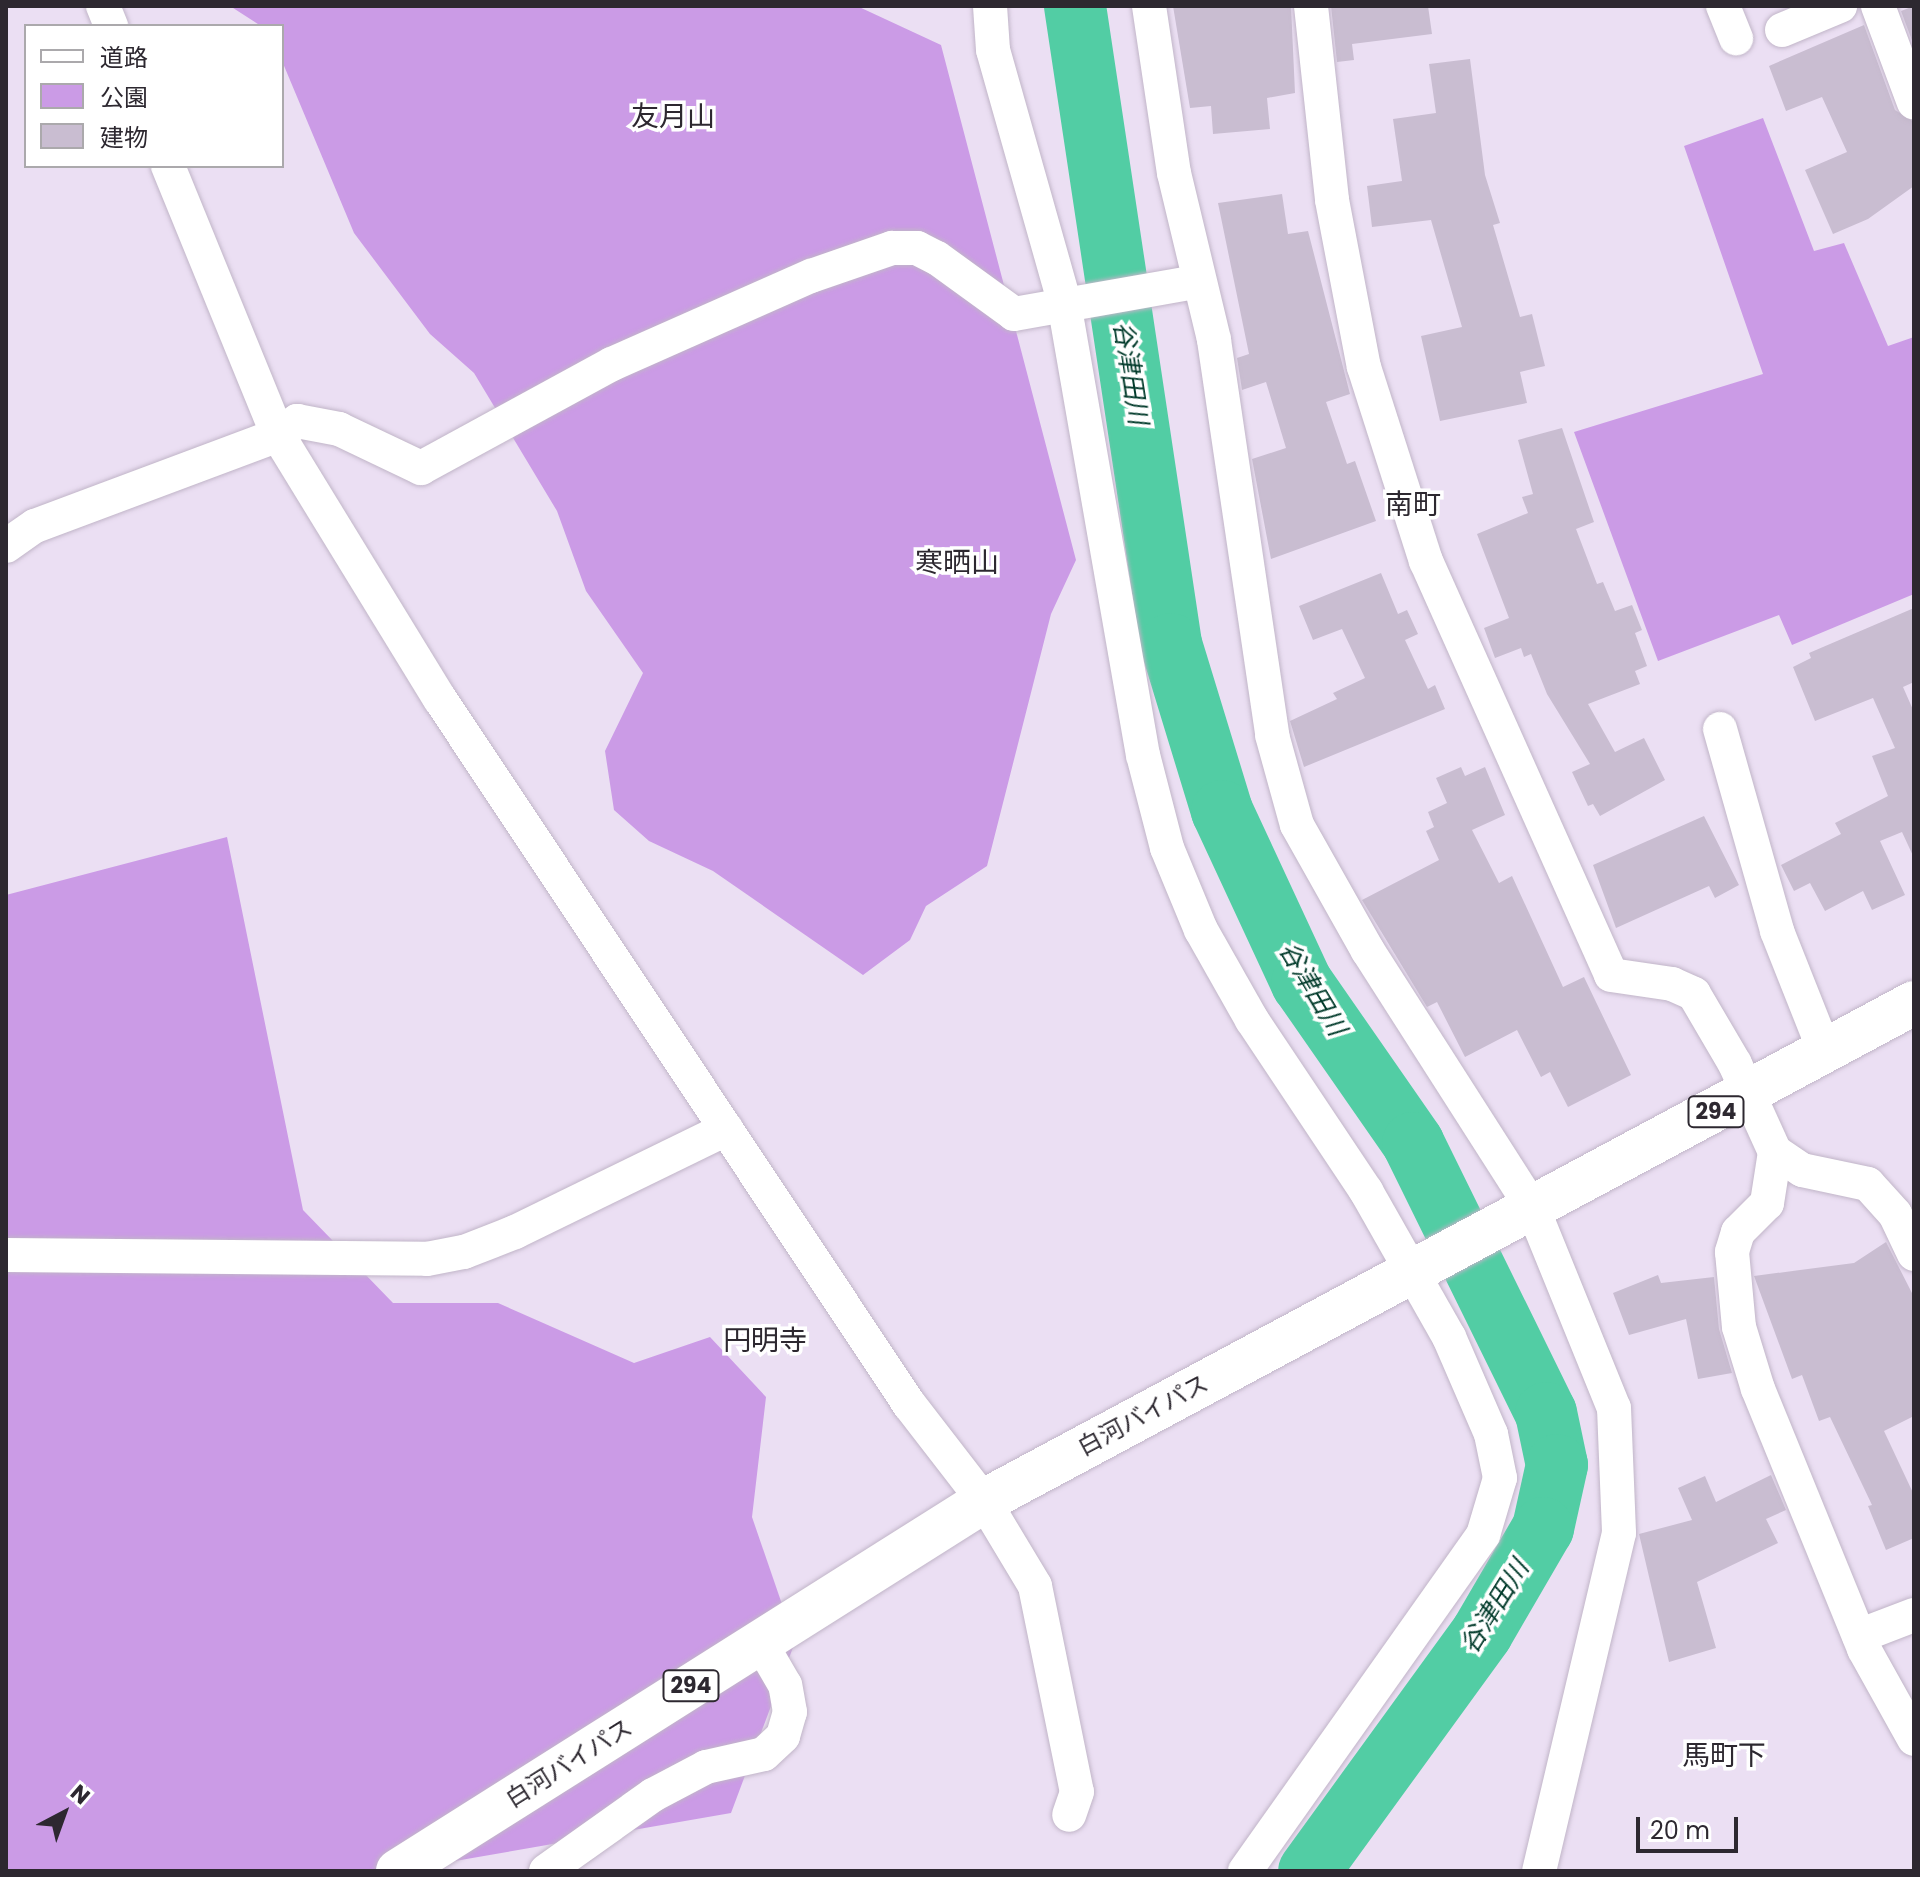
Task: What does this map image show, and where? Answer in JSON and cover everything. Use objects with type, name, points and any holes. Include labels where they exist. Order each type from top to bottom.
[{"type":"highway","name":"白河バイパス","points":[[398,1871],[984,1501],[1914,1003]]},
{"type":"street","points":[[990,6],[993,50],[1075,306],[1143,755],[1167,848],[1201,930],[1252,1020],[1317,1111],[1418,1269],[1491,1434],[1500,1478],[1483,1535],[1245,1871]]},
{"type":"street","points":[[1149,6],[1196,282],[1214,340],[1272,735],[1297,825],[1368,951],[1525,1213],[1614,1408],[1619,1533],[1539,1871]]},
{"type":"street","points":[[1311,6],[1332,200],[1364,367],[1426,561],[1611,975],[1672,984],[1694,994],[1749,1094],[1775,1152],[1802,1170],[1868,1184],[1895,1214],[1914,1254]]},
{"type":"street","points":[[1723,6],[1736,39]]},
{"type":"street","points":[[1782,30],[1840,6]]},
{"type":"street","points":[[1878,6],[1914,103]]},
{"type":"street","points":[[169,168],[278,435],[440,699],[909,1404],[984,1501],[1035,1586],[1077,1792],[1069,1815]]},
{"type":"street","points":[[6,546],[35,526],[278,435],[297,421],[339,429],[421,468],[612,364],[811,276],[892,248],[917,248],[937,258],[1014,314],[1075,306],[1196,282]]},
{"type":"street","points":[[1720,729],[1777,931],[1824,1050]]},
{"type":"street","points":[[6,1255],[427,1259],[464,1252],[515,1232],[726,1129]]},
{"type":"street","points":[[1775,1152],[1767,1203],[1738,1232],[1732,1252],[1739,1327],[1758,1389],[1859,1636],[1914,1739]]},
{"type":"street","points":[[1859,1636],[1914,1615]]},
{"type":"street","points":[[546,1871],[653,1795],[706,1767],[764,1754],[783,1736],[790,1712],[785,1685],[760,1642]]},
{"type":"green space","points":[[230,6],[857,6],[941,45],[1076,560],[1051,614],[987,866],[926,906],[910,940],[863,975],[713,871],[649,841],[614,810],[605,751],[643,673],[586,591],[557,511],[474,373],[430,334],[354,233],[284,66],[284,24],[258,24]]},
{"type":"green space","points":[[1763,118],[1814,251],[1844,243],[1888,346],[1914,337],[1914,594],[1792,645],[1779,615],[1658,661],[1574,432],[1763,374],[1684,146]]},
{"type":"green space","points":[[227,837],[303,1210],[393,1303],[498,1303],[634,1363],[710,1337],[766,1397],[752,1517],[795,1642],[731,1813],[397,1871],[6,1871],[6,895]]},
{"type":"building","points":[[1173,6],[1291,6],[1295,93],[1267,98],[1270,129],[1213,134],[1211,106],[1190,108]]},
{"type":"building","points":[[1331,6],[1428,6],[1432,34],[1352,44],[1354,60],[1337,62]]},
{"type":"building","points":[[1914,6],[1914,46],[1901,11]]},
{"type":"building","points":[[1864,25],[1895,110],[1914,122],[1914,186],[1868,219],[1833,234],[1805,170],[1847,152],[1822,97],[1786,111],[1769,66]]},
{"type":"building","points":[[1470,59],[1485,175],[1500,223],[1493,225],[1520,317],[1532,314],[1545,366],[1520,372],[1527,403],[1440,421],[1421,336],[1462,327],[1431,220],[1372,227],[1367,186],[1402,181],[1393,119],[1436,113],[1429,64]]},
{"type":"building","points":[[1282,194],[1288,234],[1308,231],[1350,394],[1326,402],[1347,464],[1355,461],[1376,521],[1271,559],[1252,459],[1286,448],[1266,382],[1242,390],[1237,358],[1249,354],[1218,203]]},
{"type":"building","points":[[1562,428],[1594,522],[1576,529],[1597,584],[1603,582],[1615,611],[1632,605],[1642,630],[1635,633],[1647,666],[1635,671],[1640,684],[1588,704],[1615,752],[1644,738],[1665,780],[1600,816],[1593,804],[1588,806],[1572,772],[1590,764],[1547,694],[1531,654],[1524,657],[1521,648],[1495,658],[1484,628],[1509,618],[1477,534],[1528,513],[1522,497],[1533,494],[1518,440]]},
{"type":"building","points":[[1381,573],[1398,614],[1407,610],[1418,634],[1405,640],[1428,689],[1435,685],[1445,709],[1304,767],[1290,721],[1337,699],[1333,693],[1365,678],[1342,629],[1313,640],[1299,606]]},
{"type":"building","points":[[1914,608],[1914,682],[1903,687],[1914,712],[1914,858],[1902,832],[1880,841],[1905,895],[1872,910],[1863,891],[1825,911],[1810,883],[1794,891],[1781,865],[1841,834],[1835,823],[1888,796],[1872,756],[1895,748],[1873,698],[1815,721],[1793,667],[1811,658],[1809,653]]},
{"type":"building","points":[[1461,767],[1465,776],[1485,767],[1505,815],[1472,830],[1499,883],[1512,876],[1563,987],[1584,977],[1631,1075],[1568,1107],[1550,1072],[1541,1077],[1517,1030],[1465,1057],[1437,1002],[1427,1007],[1362,900],[1439,860],[1426,831],[1434,827],[1428,812],[1447,803],[1436,778]]},
{"type":"building","points":[[1704,816],[1739,885],[1715,898],[1709,886],[1616,928],[1593,865]]},
{"type":"building","points":[[1886,1242],[1914,1297],[1914,1416],[1884,1431],[1914,1495],[1914,1538],[1886,1550],[1868,1506],[1872,1505],[1830,1417],[1819,1421],[1802,1375],[1792,1379],[1754,1276],[1854,1263]]},
{"type":"building","points":[[1658,1275],[1661,1283],[1714,1277],[1719,1329],[1732,1373],[1698,1379],[1686,1319],[1629,1335],[1613,1293]]},
{"type":"building","points":[[1771,1475],[1786,1510],[1766,1519],[1778,1543],[1697,1582],[1716,1648],[1669,1662],[1639,1534],[1692,1520],[1678,1488],[1705,1476],[1716,1502]]},
{"type":"waterway","name":"谷津田川","points":[[1075,6],[1171,644],[1222,811],[1302,983],[1413,1143],[1546,1413],[1557,1465],[1543,1528],[1482,1633],[1309,1871]]},
{"type":"district","name":"友月山","points":[[673,117]]},
{"type":"district","name":"南町","points":[[1413,505]]},
{"type":"district","name":"寒晒山","points":[[957,563]]},
{"type":"district","name":"円明寺","points":[[765,1341]]},
{"type":"district","name":"馬町下","points":[[1724,1756]]}]
